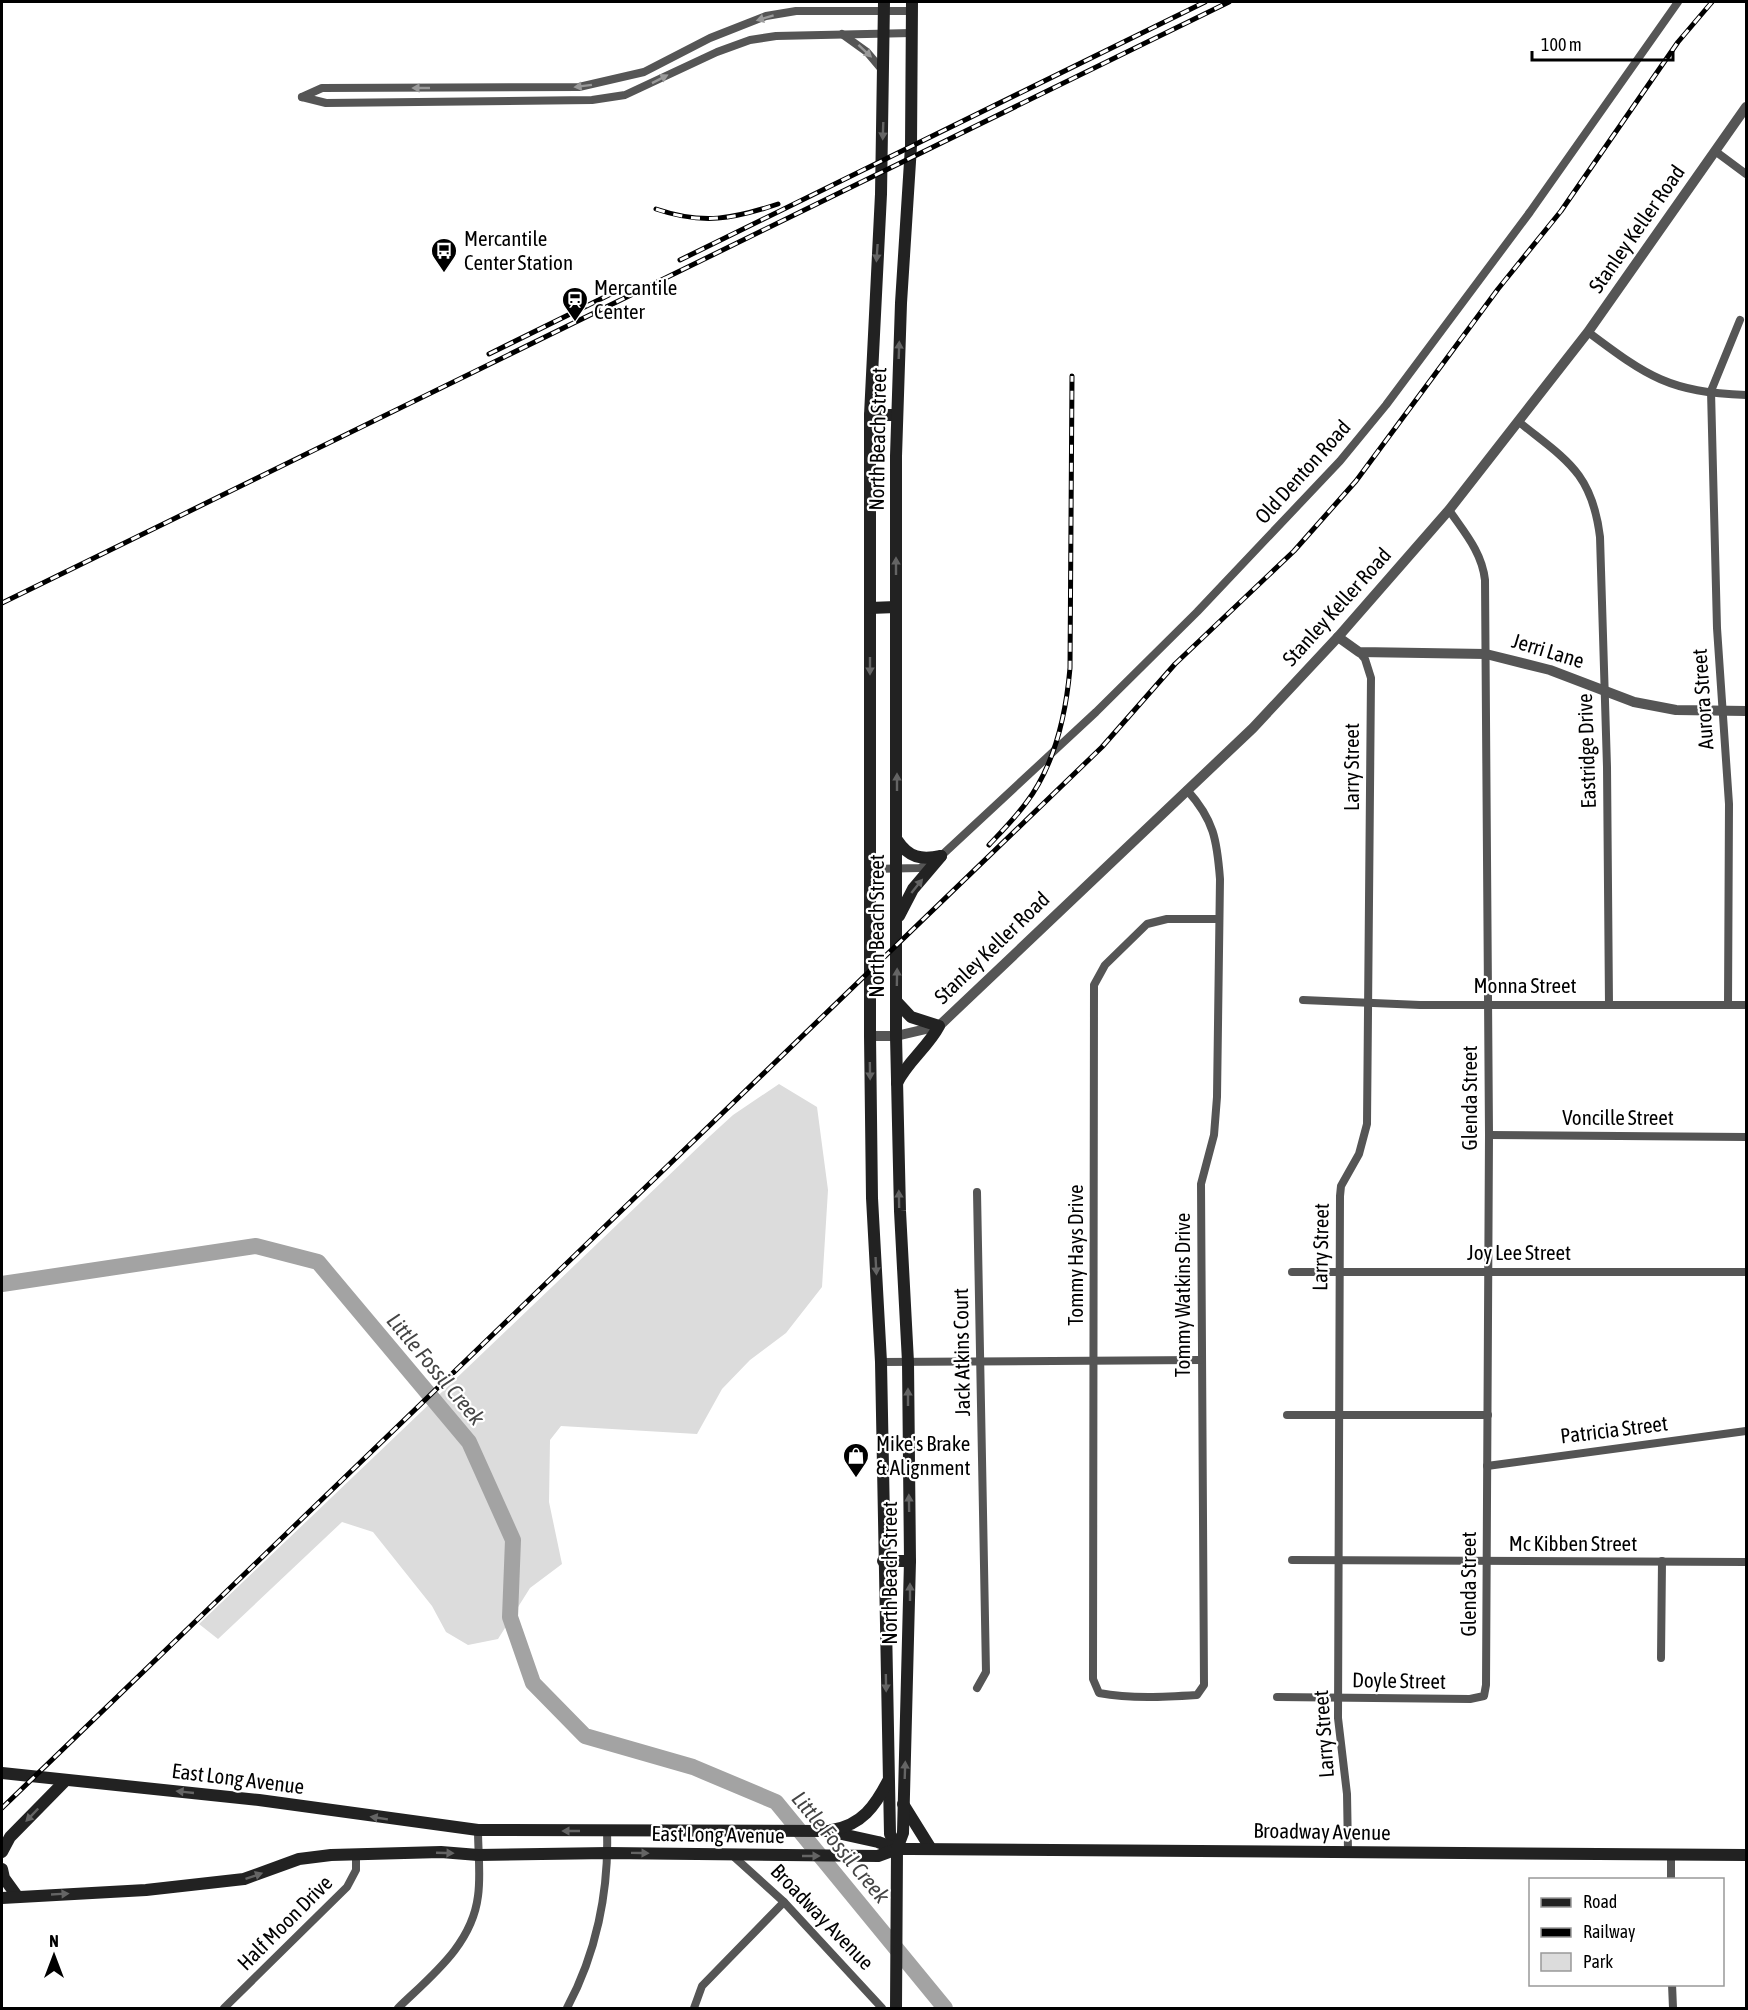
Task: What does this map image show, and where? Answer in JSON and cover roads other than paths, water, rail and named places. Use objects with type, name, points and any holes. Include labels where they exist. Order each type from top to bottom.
[{"type":"main road","name":"North Beach Street","points":[[884,6],[884,73],[870,415],[870,1036],[872,1198],[881,1362],[890,1834],[897,1849]]},
{"type":"main road","name":"North Beach Street","points":[[896,2008],[897,1849],[903,1833],[910,1561],[908,1362],[900,1211],[896,1036],[896,415],[911,146],[912,6]]},
{"type":"main road","points":[[870,415],[896,415]]},
{"type":"main road","points":[[870,608],[896,607]]},
{"type":"main road","points":[[897,840],[904,851],[915,858],[941,856]]},
{"type":"main road","points":[[897,920],[913,889],[941,856]]},
{"type":"main road","points":[[897,1002],[911,1017],[939,1026],[933,1037],[903,1072],[897,1084]]},
{"type":"main road","points":[[883,1561],[910,1561]]},
{"type":"main road","name":"East Long Avenue","points":[[2,1773],[259,1800],[478,1830],[828,1831],[878,1842],[897,1849]]},
{"type":"main road","points":[[2,1852],[10,1837],[66,1780]]},
{"type":"main road","points":[[828,1831],[856,1823],[868,1814],[889,1780]]},
{"type":"main road","points":[[903,1804],[931,1849]]},
{"type":"main road","name":"Broadway Avenue","points":[[897,1849],[1746,1855]]},
{"type":"main road","name":"East Long Avenue","points":[[2,1898],[146,1890],[244,1879],[299,1859],[356,1854],[441,1852],[478,1855],[608,1853],[878,1856],[897,1849]]},
{"type":"main road","points":[[2,1869],[4,1878],[17,1896]]},
{"type":"street","points":[[843,10],[856,2]]},
{"type":"street","name":"Old Denton Road","points":[[870,869],[920,868],[941,856],[1096,712],[1197,612],[1340,461],[1386,405],[1530,212],[1678,2]]},
{"type":"street","points":[[912,6],[796,11],[766,16],[710,38],[644,72],[579,87],[322,88],[302,97],[326,104],[592,100],[625,95],[717,52],[750,40],[841,34],[912,33]]},
{"type":"street","points":[[841,34],[867,52],[884,73]]},
{"type":"street","name":"Stanley Keller Road","points":[[870,1036],[896,1036],[939,1026],[1253,728],[1338,637],[1449,510],[1519,422],[1588,332],[1746,107]]},
{"type":"street","points":[[1715,151],[1746,174]]},
{"type":"street","points":[[1711,391],[1740,320]]},
{"type":"street","points":[[1588,332],[1654,378],[1688,389],[1746,394]]},
{"type":"street","name":"Aurora Street","points":[[1711,391],[1717,628],[1728,804],[1728,1005]]},
{"type":"street","name":"Eastridge Drive","points":[[1519,422],[1581,475],[1597,511],[1600,537],[1607,767],[1608,1005]]},
{"type":"street","name":"Glenda Street","points":[[1449,510],[1478,551],[1484,565],[1489,1135],[1488,1562],[1484,1696]]},
{"type":"street","points":[[1338,637],[1359,652]]},
{"type":"street","name":"Jerri Lane","points":[[1359,652],[1486,654],[1550,670],[1634,702],[1676,710],[1746,711]]},
{"type":"street","name":"Larry Street","points":[[1348,1851],[1347,1794],[1340,1748],[1338,1698],[1338,1272],[1341,1186],[1359,1154],[1367,1124],[1371,678],[1365,658],[1359,652]]},
{"type":"street","name":"Tommy Watkins Drive","points":[[1093,1679],[1099,1693],[1115,1696],[1164,1698],[1197,1695],[1204,1685],[1200,1360],[1201,1184],[1214,1135],[1220,879],[1213,826],[1204,809],[1187,790]]},
{"type":"street","name":"Tommy Hays Drive","points":[[1093,1679],[1094,985],[1105,965],[1147,924],[1167,919],[1218,919]]},
{"type":"street","name":"Monna Street","points":[[1303,1000],[1369,1003],[1746,1005]]},
{"type":"street","name":"Voncille Street","points":[[1489,1135],[1746,1137]]},
{"type":"street","name":"Jack Atkins Court","points":[[977,1192],[986,1672],[977,1688]]},
{"type":"street","name":"Joy Lee Street","points":[[1292,1272],[1746,1272]]},
{"type":"street","points":[[881,1362],[1095,1363],[1200,1360]]},
{"type":"street","points":[[1287,1415],[1488,1415]]},
{"type":"street","name":"Patricia Street","points":[[1487,1466],[1746,1431]]},
{"type":"street","name":"Mc Kibben Street","points":[[1292,1560],[1338,1558],[1488,1562],[1746,1562]]},
{"type":"street","points":[[1661,1658],[1662,1561]]},
{"type":"street","name":"Doyle Street","points":[[1277,1697],[1470,1700],[1484,1696]]},
{"type":"street","points":[[399,2008],[444,1964],[462,1942],[472,1921],[478,1896],[478,1830]]},
{"type":"street","points":[[568,2008],[594,1948],[603,1901],[608,1853],[607,1831]]},
{"type":"street","name":"Half Moon Drive","points":[[224,2008],[347,1887],[356,1870],[356,1854]]},
{"type":"street","points":[[1671,1854],[1671,1878]]},
{"type":"street","name":"Broadway Avenue","points":[[732,1855],[783,1902],[882,2008]]},
{"type":"street","points":[[694,2008],[702,1986],[783,1902]]},
{"type":"street","points":[[1672,1986],[1673,2008]]},
{"type":"waterway","name":"Little Fossil Creek","points":[[2,1284],[256,1246],[318,1262],[469,1442],[513,1540],[510,1617],[533,1683],[585,1736],[693,1767],[776,1802],[945,2008]]},
{"type":"railway","points":[[680,260],[1205,2]]},
{"type":"railway","points":[[2,603],[1229,2]]},
{"type":"railway","points":[[2,1808],[1102,747],[1175,664],[1294,551],[1356,481],[1498,289],[1561,211],[1678,42],[1712,2]]},
{"type":"railway","points":[[656,209],[689,217],[718,218],[778,204]]},
{"type":"railway","points":[[489,354],[623,288]]},
{"type":"railway","points":[[989,845],[1026,803],[1045,772],[1052,756],[1066,703],[1070,668],[1072,376]]},
{"type":"place","name":"Mercantile Center Station","points":[[444,274]]},
{"type":"place","name":"Mercantile Center","points":[[575,323]]},
{"type":"place","name":"Mike's Brake & Alignment","points":[[856,1479]]}]
